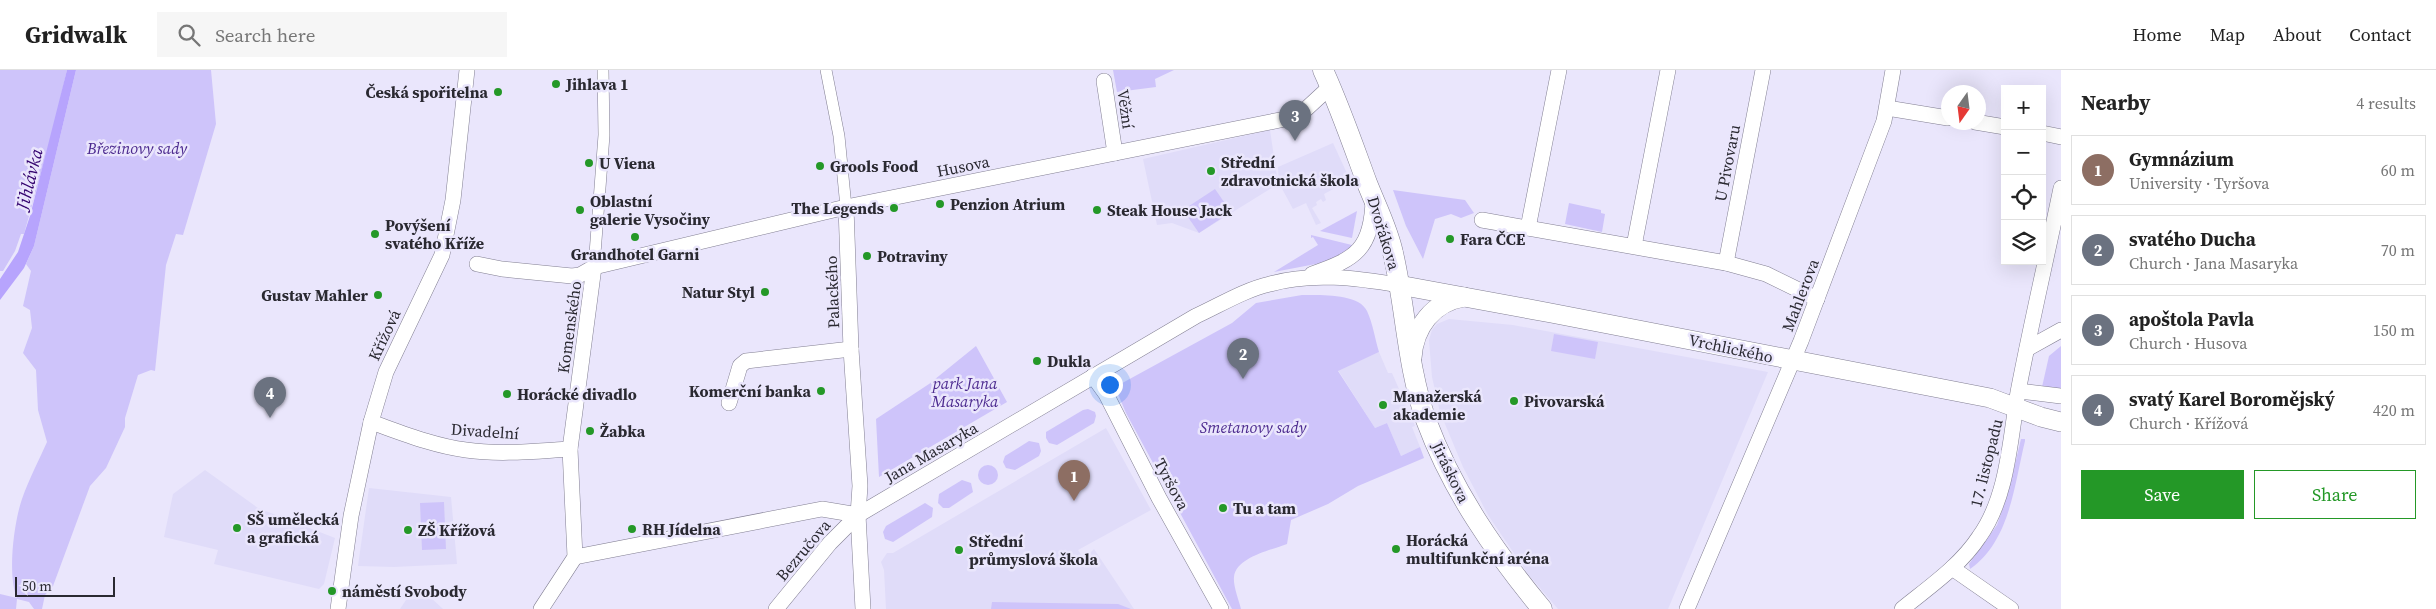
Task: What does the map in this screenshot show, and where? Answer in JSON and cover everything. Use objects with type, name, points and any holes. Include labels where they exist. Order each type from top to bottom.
[{"type":"main road","name":"Dvořákova","points":[[1327,78],[1390,241],[1399,285]]},
{"type":"main road","name":"Jiráskova","points":[[1399,285],[1411,366],[1426,420],[1455,484],[1479,526],[1507,567],[1542,609]]},
{"type":"street","name":"Komenského","points":[[575,557],[570,449],[594,267],[604,135],[603,70]]},
{"type":"street","name":"Palackého","points":[[826,70],[839,136],[846,208],[851,349],[860,486],[858,515],[863,609]]},
{"type":"street","points":[[1528,228],[1559,70]]},
{"type":"street","points":[[1634,246],[1668,70]]},
{"type":"street","name":"U Pivovaru","points":[[1726,263],[1763,70]]},
{"type":"street","name":"Mahlerova","points":[[1687,609],[1818,299],[1887,108],[1893,70]]},
{"type":"street","name":"Křížová","points":[[340,608],[351,516],[371,422],[386,372],[442,255],[453,200],[466,75]]},
{"type":"street","name":"Věžní","points":[[1103,76],[1115,153]]},
{"type":"street","name":"Husova","points":[[477,264],[508,270],[570,276],[580,275],[594,267],[846,208],[1286,118],[1306,110],[1327,78]]},
{"type":"street","points":[[1887,108],[1941,117]]},
{"type":"street","points":[[1986,124],[2001,126]]},
{"type":"street","points":[[2046,134],[2061,137]]},
{"type":"street","name":"17. listopadu","points":[[1902,609],[1952,568],[1979,538],[1994,510],[2061,188]]},
{"type":"street","name":"Jana Masaryka","points":[[858,515],[1196,316],[1268,284],[1304,277],[1340,264],[1350,258],[1359,250],[1371,225],[1373,198]]},
{"type":"street","points":[[1482,220],[1726,263],[1766,274],[1818,299]]},
{"type":"street","name":"Jana Masaryka","points":[[1304,277],[1374,281],[1399,285]]},
{"type":"street","name":"Vrchlického","points":[[1399,285],[1990,398],[2018,400],[2061,422]]},
{"type":"street","points":[[1411,366],[1414,341],[1422,323],[1446,303],[1467,297]]},
{"type":"street","points":[[2027,349],[2061,330]]},
{"type":"street","points":[[729,403],[740,366],[746,361],[851,349]]},
{"type":"street","name":"Tyršova","points":[[1093,376],[1106,394],[1163,505],[1221,609]]},
{"type":"street","points":[[2018,400],[2061,396]]},
{"type":"street","name":"Divadelní","points":[[371,422],[432,443],[466,450],[501,452],[570,449]]},
{"type":"street","points":[[541,609],[575,557],[822,509],[858,515]]},
{"type":"street","name":"Bezručova","points":[[776,609],[830,543],[858,515]]},
{"type":"street","points":[[1952,568],[2011,609]]},
{"type":"shaded area","name":"Jihlávka","points":[[67,70],[76,70],[34,246],[24,268],[0,300],[0,279],[18,252],[30,216]]},
{"type":"shaded area","name":"Střední zdravotnická škola","points":[[1270,130],[1278,184],[1199,233],[1172,223],[1157,225],[1143,159]]},
{"type":"shaded area","points":[[1333,143],[1350,180],[1324,194],[1326,200],[1323,202],[1321,199],[1316,202],[1317,205],[1312,208],[1321,223],[1316,225],[1306,203],[1293,209],[1279,183],[1278,167]]},
{"type":"shaded area","points":[[1449,319],[1513,325],[1768,372],[1668,609],[1558,609],[1528,574],[1488,515],[1463,467],[1440,412],[1432,377],[1429,340],[1432,330],[1437,324]]},
{"type":"shaded area","name":"Manažerská akademie","points":[[1379,352],[1388,373],[1392,373],[1415,426],[1412,427],[1420,447],[1401,456],[1387,423],[1375,428],[1338,370]]},
{"type":"shaded area","points":[[1106,428],[1151,510],[1078,550],[1084,559],[1094,549],[1134,609],[886,609],[884,570],[881,562],[887,553],[893,553]]},
{"type":"shaded area","name":"SŠ umělecká a grafická","points":[[205,470],[258,508],[335,538],[324,584],[319,589],[214,564],[218,550],[164,537],[173,494]]},
{"type":"shaded area","name":"ZŠ Křížová","points":[[369,488],[451,497],[457,564],[394,567],[358,566]]},
{"type":"shaded area","points":[[431,598],[443,609],[400,609],[406,600]]},
{"type":"green space","points":[[0,70],[67,70],[52,134],[24,234],[21,234],[15,251],[3,271],[0,271]]},
{"type":"green space","name":"Březinovy sady","points":[[76,70],[211,70],[216,124],[183,235],[176,234],[166,265],[155,371],[151,370],[138,375],[125,418],[125,427],[106,468],[90,486],[53,586],[45,595],[42,609],[34,609],[29,602],[17,599],[16,609],[0,609],[0,594],[17,598],[12,576],[16,521],[25,492],[47,442],[38,410],[36,370],[23,353],[32,328],[30,310],[23,306],[31,271],[26,264],[34,246]]},
{"type":"green space","points":[[1113,70],[1174,70],[1155,79],[1156,87],[1117,92]]},
{"type":"green space","points":[[1215,189],[1231,212],[1199,233],[1183,210]]},
{"type":"green space","points":[[1393,190],[1465,200],[1474,213],[1461,218],[1451,214],[1435,219],[1423,259],[1406,226]]},
{"type":"green space","points":[[1569,203],[1601,210],[1601,213],[1605,214],[1602,232],[1565,224]]},
{"type":"green space","points":[[1357,211],[1352,238],[1320,231]]},
{"type":"green space","points":[[1311,235],[1356,246],[1326,262],[1274,272],[1318,245],[1313,237],[1311,238]]},
{"type":"green space","name":"Smetanovy sady","points":[[1302,295],[1338,296],[1363,305],[1367,311],[1379,352],[1338,371],[1375,428],[1387,423],[1401,456],[1420,447],[1424,458],[1358,486],[1328,504],[1291,520],[1287,544],[1248,559],[1236,570],[1234,585],[1241,609],[1232,609],[1126,413],[1115,387],[1232,323],[1256,303]]},
{"type":"green space","points":[[1554,334],[1598,342],[1595,359],[1551,351]]},
{"type":"green space","name":"park Jana Masaryka","points":[[976,346],[1007,402],[879,477],[876,419],[929,384]]},
{"type":"green space","points":[[2061,346],[2061,389],[2042,387],[2049,356]]},
{"type":"green space","points":[[1088,409],[1095,412],[1094,423],[1057,445],[1049,443],[1046,438],[1046,432],[1083,410]]},
{"type":"green space","points":[[2021,439],[2025,439],[2025,441],[2013,494],[2002,528],[1994,544],[1970,569],[1969,564],[1997,525],[2008,493]]},
{"type":"green space","points":[[1029,441],[1039,443],[1041,451],[1039,456],[1015,470],[1006,468],[1003,462],[1005,456]]},
{"type":"green space","points":[[988,465],[995,468],[998,475],[995,482],[988,485],[981,482],[978,475],[981,468]]},
{"type":"green space","points":[[962,480],[971,483],[973,492],[949,508],[943,508],[938,503],[939,494]]},
{"type":"green space","points":[[444,502],[446,549],[422,550],[420,503]]},
{"type":"green space","points":[[925,503],[933,508],[932,517],[893,542],[885,539],[883,532],[886,526]]},
{"type":"green space","points":[[992,602],[1118,604],[1131,609],[991,609]]},
{"type":"place","name":"Jihlava 1","points":[[556,84]]},
{"type":"place","name":"Česká spořitelna","points":[[498,92]]},
{"type":"place","name":"apoštola Pavla","points":[[1295,141]]},
{"type":"place","name":"U Viena","points":[[589,163]]},
{"type":"place","name":"Grools Food","points":[[820,166]]},
{"type":"place","name":"Střední zdravotnická škola","points":[[1211,171]]},
{"type":"place","name":"Penzion Atrium","points":[[940,204]]},
{"type":"place","name":"The Legends","points":[[894,208]]},
{"type":"place","name":"Oblastní galerie Vysočiny","points":[[580,210]]},
{"type":"place","name":"Steak House Jack","points":[[1097,210]]},
{"type":"place","name":"Povýšení svatého Kříže","points":[[375,234]]},
{"type":"place","name":"Grandhotel Garni","points":[[635,237]]},
{"type":"place","name":"Fara ČCE","points":[[1450,239]]},
{"type":"place","name":"Potraviny","points":[[867,256]]},
{"type":"place","name":"Natur Styl","points":[[765,292]]},
{"type":"place","name":"Gustav Mahler","points":[[378,295]]},
{"type":"place","name":"Dukla","points":[[1037,361]]},
{"type":"place","name":"svatého Ducha","points":[[1243,379]]},
{"type":"place","name":"Komerční banka","points":[[821,391]]},
{"type":"place","name":"Horácké divadlo","points":[[507,394]]},
{"type":"place","name":"Pivovarská","points":[[1514,401]]},
{"type":"place","name":"Manažerská akademie","points":[[1383,405]]},
{"type":"place","name":"svatý Karel Boromějský","points":[[270,418]]},
{"type":"place","name":"Žabka","points":[[590,431]]},
{"type":"place","name":"Gymnázium","points":[[1074,501]]},
{"type":"place","name":"Tu a tam","points":[[1223,508]]},
{"type":"place","name":"SŠ umělecká a grafická","points":[[237,528]]},
{"type":"place","name":"RH Jídelna","points":[[632,529]]},
{"type":"place","name":"ZŠ Křížová","points":[[408,530]]},
{"type":"place","name":"Horácká multifunkční aréna","points":[[1396,549]]},
{"type":"place","name":"Střední průmyslová škola","points":[[959,550]]},
{"type":"place","name":"náměstí Svobody","points":[[332,591]]}]
